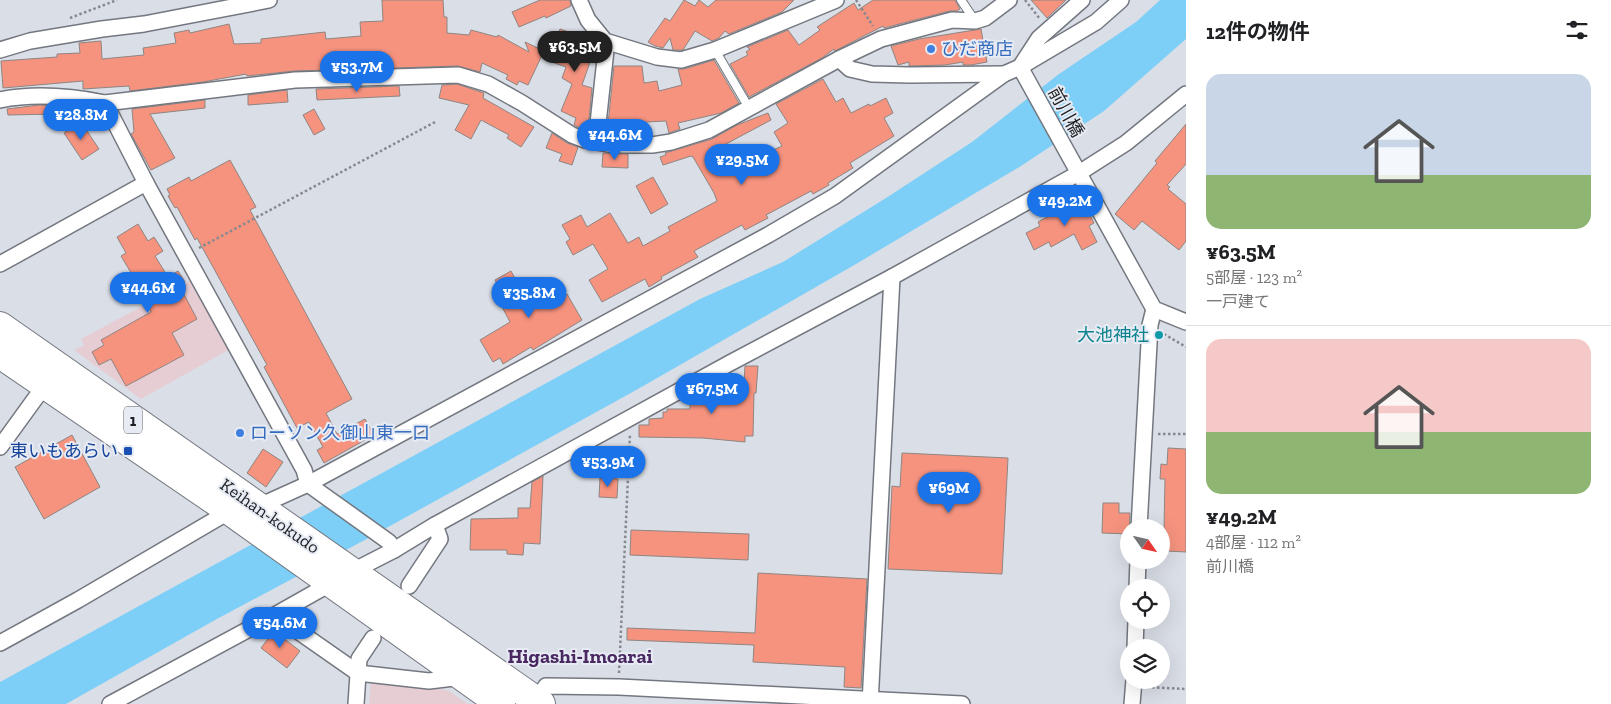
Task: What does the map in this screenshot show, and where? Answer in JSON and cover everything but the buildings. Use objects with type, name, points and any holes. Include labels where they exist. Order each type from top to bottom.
[{"type":"highway","name":"Keihan-kokudo","points":[[0,326],[251,514],[338,575],[538,702]]},
{"type":"highway","name":"Keihan-kokudo","points":[[0,354],[45,385],[251,514]]},
{"type":"highway","name":"Keihan-kokudo","points":[[338,575],[463,677],[501,704]]},
{"type":"street","points":[[0,50],[30,41],[144,24],[269,0]]},
{"type":"street","points":[[579,0],[588,20],[605,41],[606,50],[596,142]]},
{"type":"street","points":[[605,41],[657,57],[681,60],[715,50],[836,0]]},
{"type":"street","points":[[0,100],[38,96],[78,98],[104,103],[295,80],[458,75],[488,84],[572,135],[584,140],[635,146],[671,142],[709,130],[839,59],[881,39],[952,20],[975,21],[985,18],[1009,0]]},
{"type":"street","points":[[1023,72],[1040,38],[1082,0]]},
{"type":"street","points":[[839,59],[850,69],[872,74],[909,76],[1023,72],[1096,22],[1121,0]]},
{"type":"street","name":"前川橋","points":[[1023,72],[1154,309]]},
{"type":"street","points":[[0,643],[78,600],[251,514],[312,487],[768,235],[835,196],[1004,74]]},
{"type":"street","points":[[110,704],[275,615],[338,575],[391,546],[435,525],[892,277],[1076,169],[1126,143],[1186,94]]},
{"type":"street","points":[[104,103],[312,487],[391,546]]},
{"type":"street","points":[[0,264],[146,182]]},
{"type":"street","points":[[870,702],[892,277]]},
{"type":"street","points":[[1139,519],[1150,325],[1154,309],[1186,322]]},
{"type":"street","points":[[0,447],[45,385]]},
{"type":"street","points":[[409,586],[440,539],[435,525]]},
{"type":"street","points":[[275,615],[358,674],[430,682],[463,677]]},
{"type":"street","points":[[356,704],[359,659],[373,638]]},
{"type":"street","points":[[538,702],[546,686],[619,687],[870,702],[962,704]]},
{"type":"street","points":[[1132,704],[1133,689]]},
{"type":"lane","points":[[961,0],[975,21]]},
{"type":"lane","points":[[715,50],[749,108]]},
{"type":"path","points":[[1025,0],[1032,9]]},
{"type":"path","points":[[186,254],[437,121]]},
{"type":"path","points":[[1164,334],[1186,348]]},
{"type":"path","points":[[619,687],[631,418]]},
{"type":"path","points":[[1144,434],[1186,434]]},
{"type":"path","points":[[1170,687],[1186,689]]},
{"type":"shaded area","points":[[193,279],[230,349],[141,399],[74,350],[84,345],[81,339]]},
{"type":"shaded area","points":[[371,682],[432,687],[449,691],[468,704],[369,704]]},
{"type":"water","points":[[1160,0],[1186,0],[1186,39],[1104,111],[1021,166],[856,264],[638,389],[361,542],[215,620],[66,704],[0,704],[0,682],[700,299],[783,262],[972,142],[1059,74],[1136,22]]},
{"type":"place","name":"ひだ商店","points":[[931,49]]},
{"type":"place","name":"大池神社","points":[[1159,335]]},
{"type":"place","name":"ローソン久御山東一口","points":[[240,433]]},
{"type":"place","name":"東いもあらい","points":[[128,451]]},
{"type":"district","name":"Higashi-Imoarai","points":[[580,656]]}]
